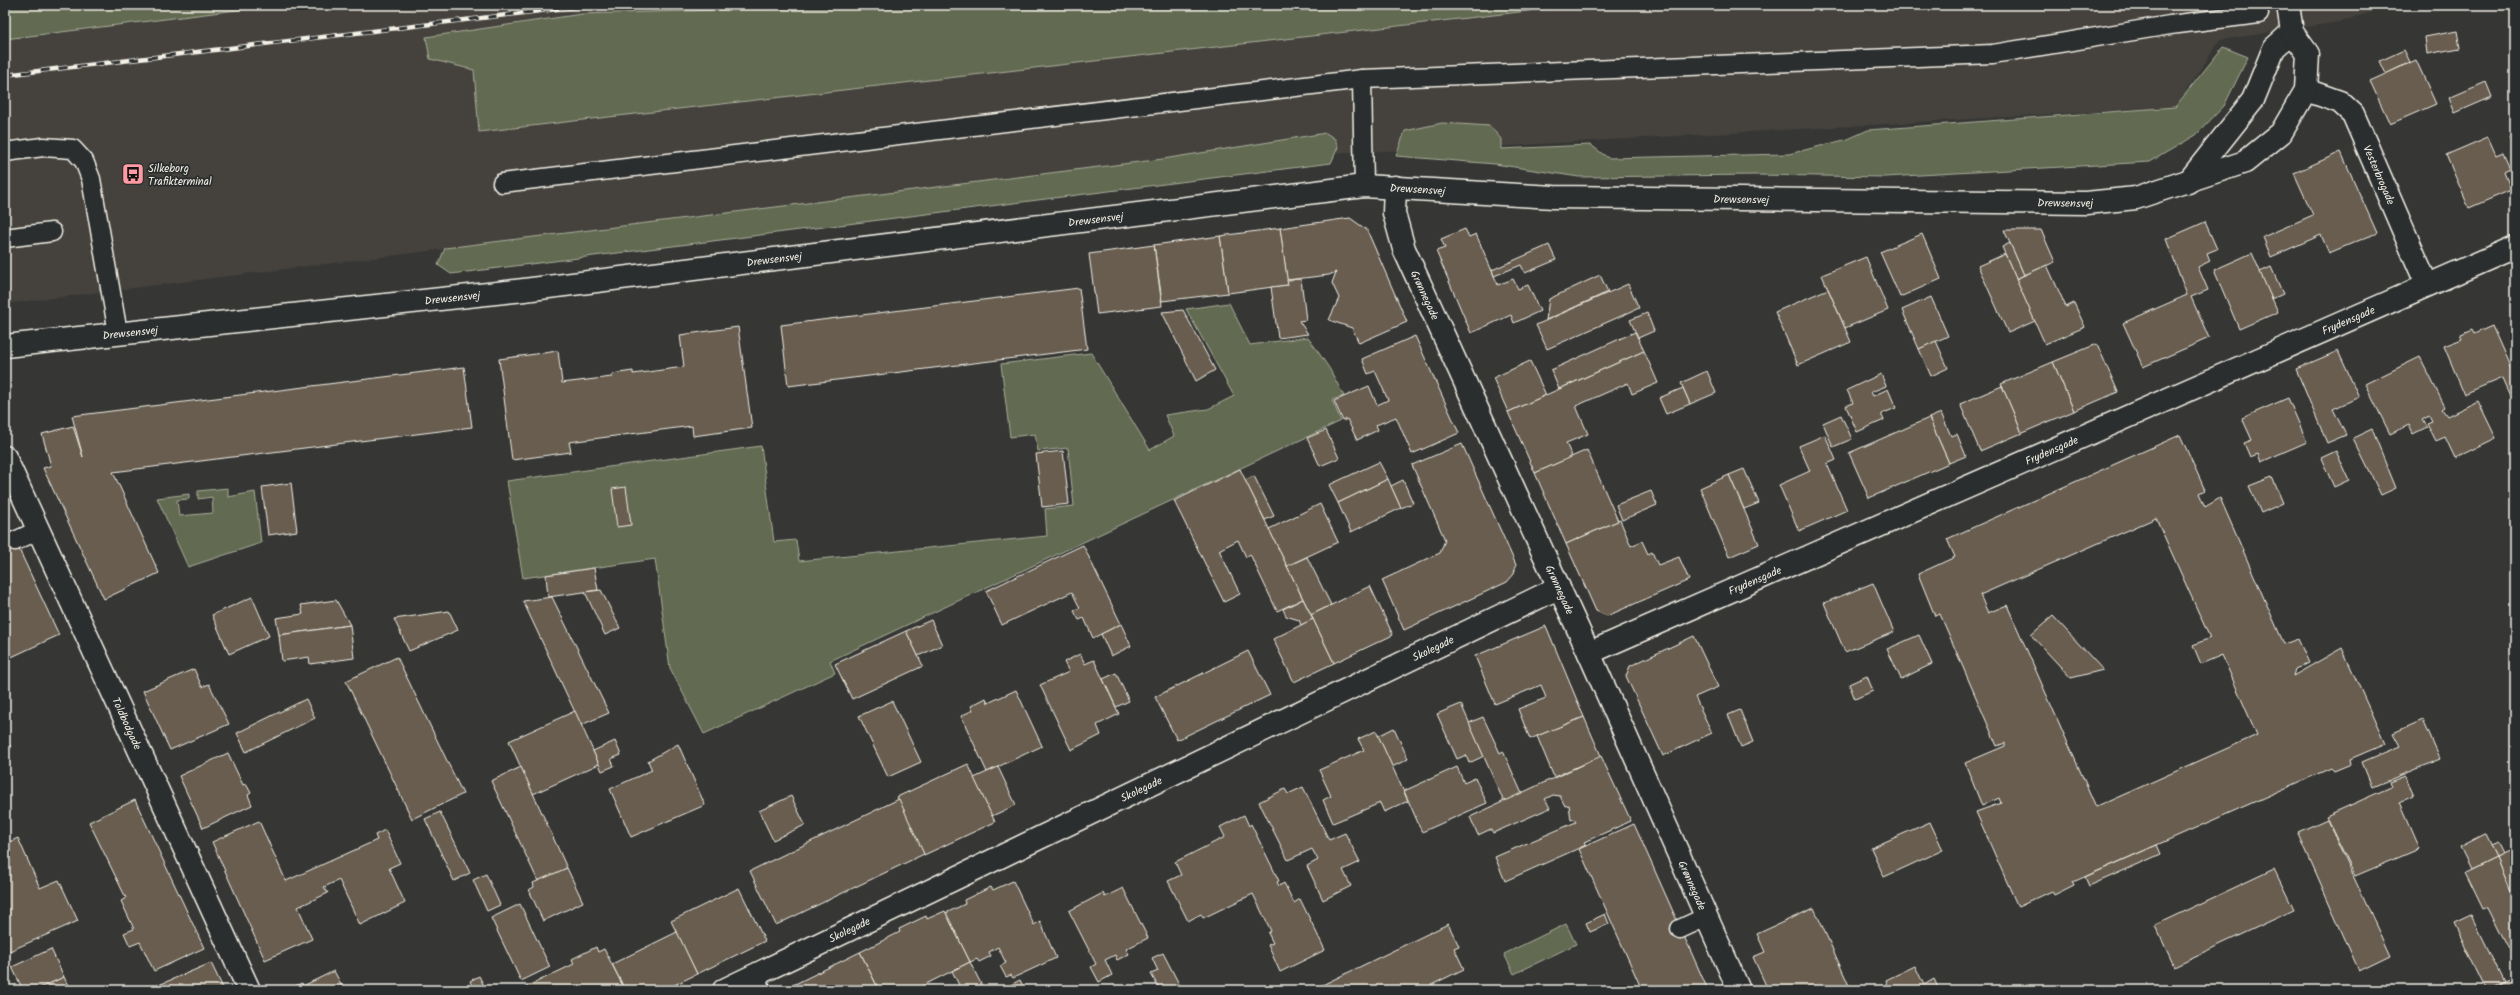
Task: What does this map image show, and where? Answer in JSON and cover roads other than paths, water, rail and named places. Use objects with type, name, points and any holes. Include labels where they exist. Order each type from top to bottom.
[{"type":"street","name":"Drewsensvej","points":[[5,346],[524,290],[1364,186],[1554,197],[2086,203],[2136,198],[2245,162],[2281,133],[2306,90],[2308,54],[2292,32],[2288,5]]},
{"type":"street","points":[[2188,182],[2253,100],[2274,48],[2292,32]]},
{"type":"street","name":"Vesterbrogade","points":[[2306,90],[2340,102],[2353,114],[2427,285]]},
{"type":"street","name":"Grønnegade","points":[[1395,187],[1394,213],[1404,249],[1588,653],[1739,990]]},
{"type":"street","name":"Frydensgade","points":[[1588,653],[2515,246]]},
{"type":"street","name":"Toldbodgade","points":[[5,457],[249,990]]},
{"type":"street","name":"Skolegade","points":[[724,990],[757,983],[1558,588]]},
{"type":"lane","points":[[502,183],[1362,79],[1993,54],[2170,25],[2259,14]]},
{"type":"lane","points":[[1362,79],[1364,186]]},
{"type":"lane","points":[[5,152],[43,147],[73,149],[84,161],[91,179],[118,333]]},
{"type":"lane","points":[[5,238],[52,232]]},
{"type":"lane","points":[[15,541],[39,530]]},
{"type":"lane","points":[[1680,929],[1706,917]]},
{"type":"railway","points":[[5,75],[590,5]]},
{"type":"place","name":"Silkeborg Trafikterminal","points":[[133,174]]}]
